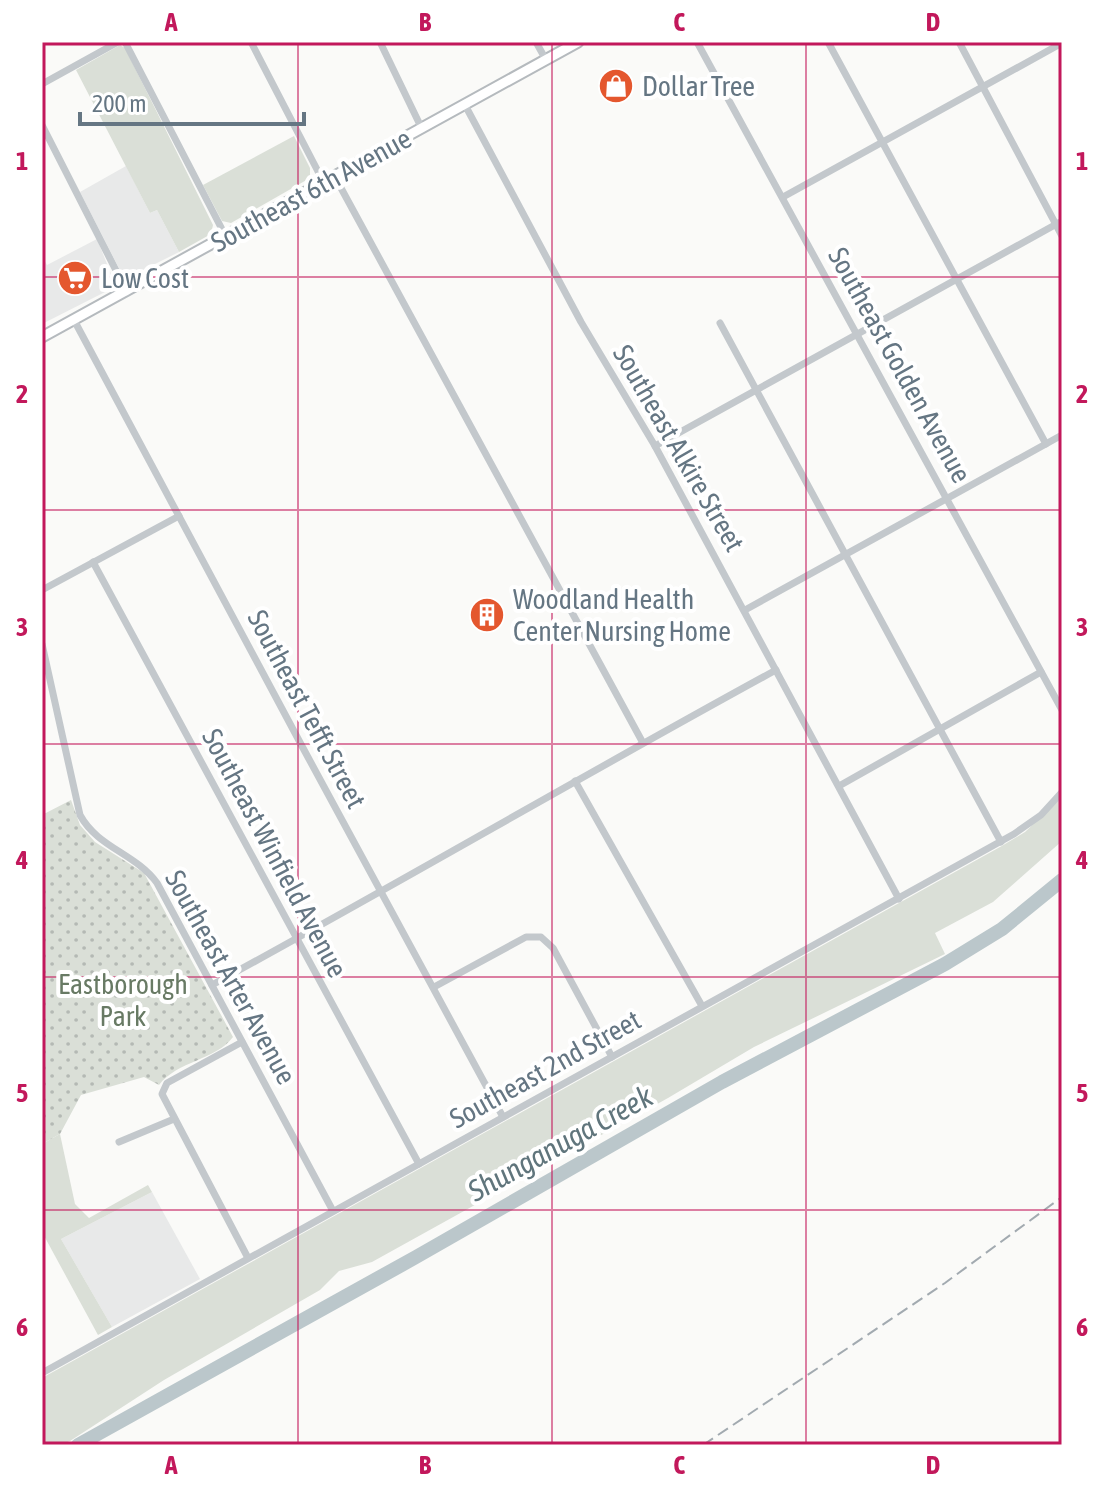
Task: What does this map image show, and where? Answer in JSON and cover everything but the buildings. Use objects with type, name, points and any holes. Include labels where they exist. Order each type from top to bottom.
[{"type":"main road","name":"Southeast 6th Avenue","points":[[42,337],[578,42]]},
{"type":"street","points":[[42,84],[118,42]]},
{"type":"street","points":[[125,42],[226,237]]},
{"type":"street","points":[[251,42],[324,183]]},
{"type":"street","points":[[380,42],[422,129]]},
{"type":"street","points":[[536,42],[546,60]]},
{"type":"street","name":"Southeast Golden Avenue","points":[[697,42],[1062,710]]},
{"type":"street","points":[[828,42],[1046,444]]},
{"type":"street","points":[[959,42],[1059,223],[1062,236]]},
{"type":"street","points":[[783,197],[1062,43]]},
{"type":"street","name":"Southeast Alkire Street","points":[[465,105],[581,322],[655,446],[745,610],[899,899]]},
{"type":"street","points":[[42,125],[127,292]]},
{"type":"street","points":[[335,177],[643,743]]},
{"type":"street","points":[[655,446],[1059,223]]},
{"type":"street","name":"Southeast Tefft Street","points":[[74,320],[503,1117]]},
{"type":"street","points":[[720,323],[1001,842]]},
{"type":"street","points":[[745,610],[1062,435]]},
{"type":"street","points":[[42,590],[179,516]]},
{"type":"street","name":"Southeast Winfield Avenue","points":[[93,562],[419,1164]]},
{"type":"street","name":"Southeast Arter Avenue","points":[[42,644],[80,815],[102,842],[131,857],[149,873],[333,1211]]},
{"type":"street","points":[[212,985],[776,670]]},
{"type":"street","points":[[839,786],[1041,672]]},
{"type":"street","points":[[575,781],[702,1006]]},
{"type":"street","name":"Southeast 2nd Street","points":[[42,1373],[1001,842],[1034,820],[1062,792]]},
{"type":"street","points":[[434,987],[526,937],[541,937],[553,948],[612,1057]]},
{"type":"street","points":[[242,1042],[167,1083],[162,1090],[163,1099],[248,1258]]},
{"type":"street","points":[[119,1142],[174,1119]]},
{"type":"shaded area","points":[[126,166],[150,213],[157,210],[179,252],[127,278],[80,192]]},
{"type":"shaded area","points":[[97,239],[115,284],[42,324],[42,256],[47,265]]},
{"type":"shaded area","points":[[152,1192],[200,1279],[112,1327],[61,1239]]},
{"type":"green space","points":[[120,45],[125,48],[213,225],[211,234],[179,252],[157,210],[150,213],[76,70]]},
{"type":"green space","points":[[294,136],[310,168],[310,178],[231,223],[222,221],[203,185]]},
{"type":"green space","points":[[1062,797],[1062,841],[993,902],[935,933],[945,954],[754,1047],[372,1262],[339,1271],[320,1290],[164,1380],[70,1441],[60,1445],[42,1445],[42,1378],[1000,847],[1025,832]]},
{"type":"green space","name":"Eastborough Park","points":[[71,800],[80,825],[95,842],[144,873],[233,1037],[217,1051],[176,1071],[159,1085],[144,1077],[81,1095],[60,1134],[42,1144],[42,815]]},
{"type":"green space","points":[[60,1134],[75,1204],[89,1218],[148,1185],[152,1192],[61,1239],[112,1327],[98,1335],[42,1232],[42,1144]]},
{"type":"waterway","name":"Shunganuga Creek","points":[[78,1445],[722,1082],[945,964],[1002,929],[1062,880]]},
{"type":"railway","points":[[703,1445],[945,1283],[1062,1197]]},
{"type":"place","name":"Dollar Tree","points":[[616,86]]},
{"type":"place","name":"Low Cost","points":[[75,278]]},
{"type":"place","name":"Woodland Health Center Nursing Home","points":[[487,615]]}]
